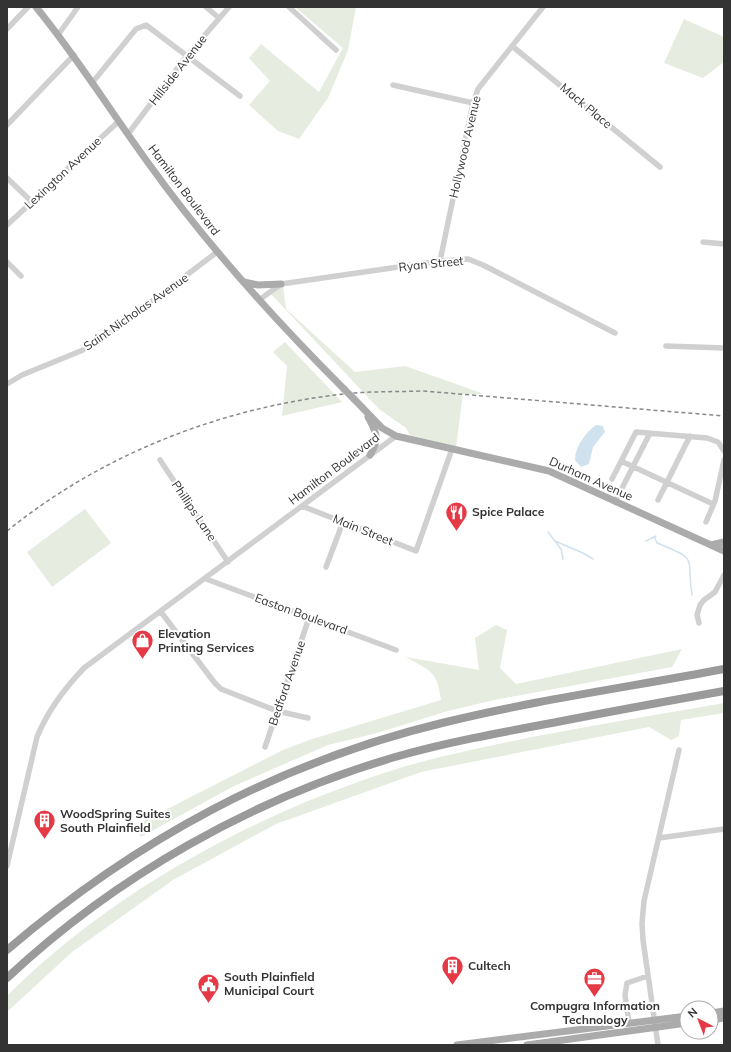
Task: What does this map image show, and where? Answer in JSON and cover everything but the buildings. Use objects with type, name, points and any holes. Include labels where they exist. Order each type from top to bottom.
[{"type":"highway","points":[[7,950],[88,885],[172,831],[243,793],[315,762],[375,742],[442,723],[724,669]]},
{"type":"highway","points":[[7,978],[71,924],[142,874],[181,850],[273,802],[371,765],[452,742],[724,690]]},
{"type":"main road","name":"Hamilton Boulevard","points":[[36,7],[74,55],[150,165],[217,252],[243,282],[363,409],[382,428],[396,436]]},
{"type":"main road","points":[[243,282],[258,285],[281,284]]},
{"type":"main road","points":[[363,409],[375,430],[377,437],[376,444],[370,455]]},
{"type":"main road","name":"Durham Avenue","points":[[396,436],[549,471],[724,551]]},
{"type":"main road","points":[[710,545],[724,542]]},
{"type":"main road","points":[[527,1045],[655,1024],[679,1018]]},
{"type":"main road","points":[[457,1045],[629,1023],[679,1023]]},
{"type":"street","points":[[7,29],[28,7]]},
{"type":"street","points":[[58,35],[78,7]]},
{"type":"street","points":[[206,7],[219,18]]},
{"type":"street","name":"Hillside Avenue","points":[[128,134],[186,57],[228,7]]},
{"type":"street","points":[[289,7],[336,50]]},
{"type":"street","name":"Hollywood Avenue","points":[[440,261],[473,103],[478,89],[543,7]]},
{"type":"street","points":[[92,82],[135,30],[146,25],[186,57],[240,96]]},
{"type":"street","name":"Mack Place","points":[[512,46],[660,167]]},
{"type":"street","points":[[7,125],[74,55]]},
{"type":"street","points":[[393,85],[473,103]]},
{"type":"street","name":"Lexington Avenue","points":[[7,225],[119,120]]},
{"type":"street","points":[[7,178],[32,202]]},
{"type":"street","points":[[702,242],[724,244]]},
{"type":"street","name":"Saint Nicholas Avenue","points":[[7,384],[22,375],[83,350],[108,335],[217,252]]},
{"type":"street","name":"Ryan Street","points":[[260,300],[281,284],[440,261],[468,259],[483,264],[615,333]]},
{"type":"street","points":[[7,262],[21,276]]},
{"type":"street","points":[[666,346],[724,348]]},
{"type":"street","points":[[612,479],[636,432],[707,438],[718,442],[724,451]]},
{"type":"street","points":[[615,502],[650,433]]},
{"type":"street","name":"Hamilton Boulevard","points":[[7,866],[37,737],[46,717],[66,687],[84,668],[396,436]]},
{"type":"street","points":[[658,500],[690,436]]},
{"type":"street","name":"Main Street","points":[[302,506],[416,551],[452,449]]},
{"type":"street","name":"Phillips Lane","points":[[160,460],[228,562]]},
{"type":"street","points":[[706,522],[722,477],[724,460]]},
{"type":"street","points":[[621,461],[713,504]]},
{"type":"street","points":[[326,567],[343,522]]},
{"type":"street","points":[[699,624],[697,615],[700,605],[715,592],[724,575]]},
{"type":"street","name":"Easton Boulevard","points":[[206,578],[396,650]]},
{"type":"street","points":[[161,612],[214,682],[221,689],[277,711],[308,718]]},
{"type":"street","name":"Bedford Avenue","points":[[265,748],[309,618]]},
{"type":"street","points":[[658,1045],[642,923],[644,901],[679,750]]},
{"type":"street","points":[[659,838],[724,829]]},
{"type":"street","points":[[629,1023],[625,995],[627,983],[648,976]]},
{"type":"shaded area","points":[[295,7],[356,7],[348,50],[328,98],[299,139],[278,131],[249,105],[270,81],[249,58],[261,44],[319,92],[343,48]]},
{"type":"shaded area","points":[[684,19],[724,37],[724,62],[703,78],[664,63]]},
{"type":"shaded area","points":[[283,286],[286,309],[355,372],[405,366],[484,394],[463,394],[456,447],[410,435],[406,428],[379,409],[270,293]]},
{"type":"shaded area","points":[[285,342],[342,402],[282,416],[287,366],[273,352]]},
{"type":"shaded area","points":[[85,509],[111,543],[52,587],[27,552]]},
{"type":"shaded area","points":[[496,625],[507,630],[500,668],[516,684],[682,649],[672,667],[494,700],[448,711],[377,733],[328,745],[234,786],[141,837],[134,826],[283,750],[309,740],[441,700],[437,683],[431,672],[406,657],[479,670],[475,638]]},
{"type":"shaded area","points":[[724,703],[724,713],[681,720],[679,736],[671,740],[649,727],[421,772],[276,824],[173,880],[72,952],[7,1012],[7,996],[74,936],[111,909],[148,884],[227,839],[308,801],[389,771],[493,745]]},
{"type":"water","points":[[596,425],[603,426],[605,432],[593,447],[589,464],[581,467],[575,460],[575,455],[585,436]]},
{"type":"waterway","points":[[548,532],[561,549],[563,559]]},
{"type":"waterway","points":[[646,541],[656,536]]},
{"type":"waterway","points":[[655,538],[657,543],[680,553],[688,561],[690,566],[692,595]]},
{"type":"waterway","points":[[555,541],[593,559]]},
{"type":"railway","points":[[7,531],[43,504],[81,480],[162,440],[247,412],[291,402],[335,395],[368,392],[423,391],[724,416]]},
{"type":"place","name":"Spice Palace","points":[[457,532]]},
{"type":"place","name":"Elevation Printing Services","points":[[143,660]]},
{"type":"place","name":"WoodSpring Suites South Plainfield","points":[[44,840]]},
{"type":"place","name":"Cultech","points":[[452,986]]},
{"type":"place","name":"Compugra Information Technology","points":[[595,998]]},
{"type":"place","name":"South Plainfield Municipal Court","points":[[209,1004]]}]
